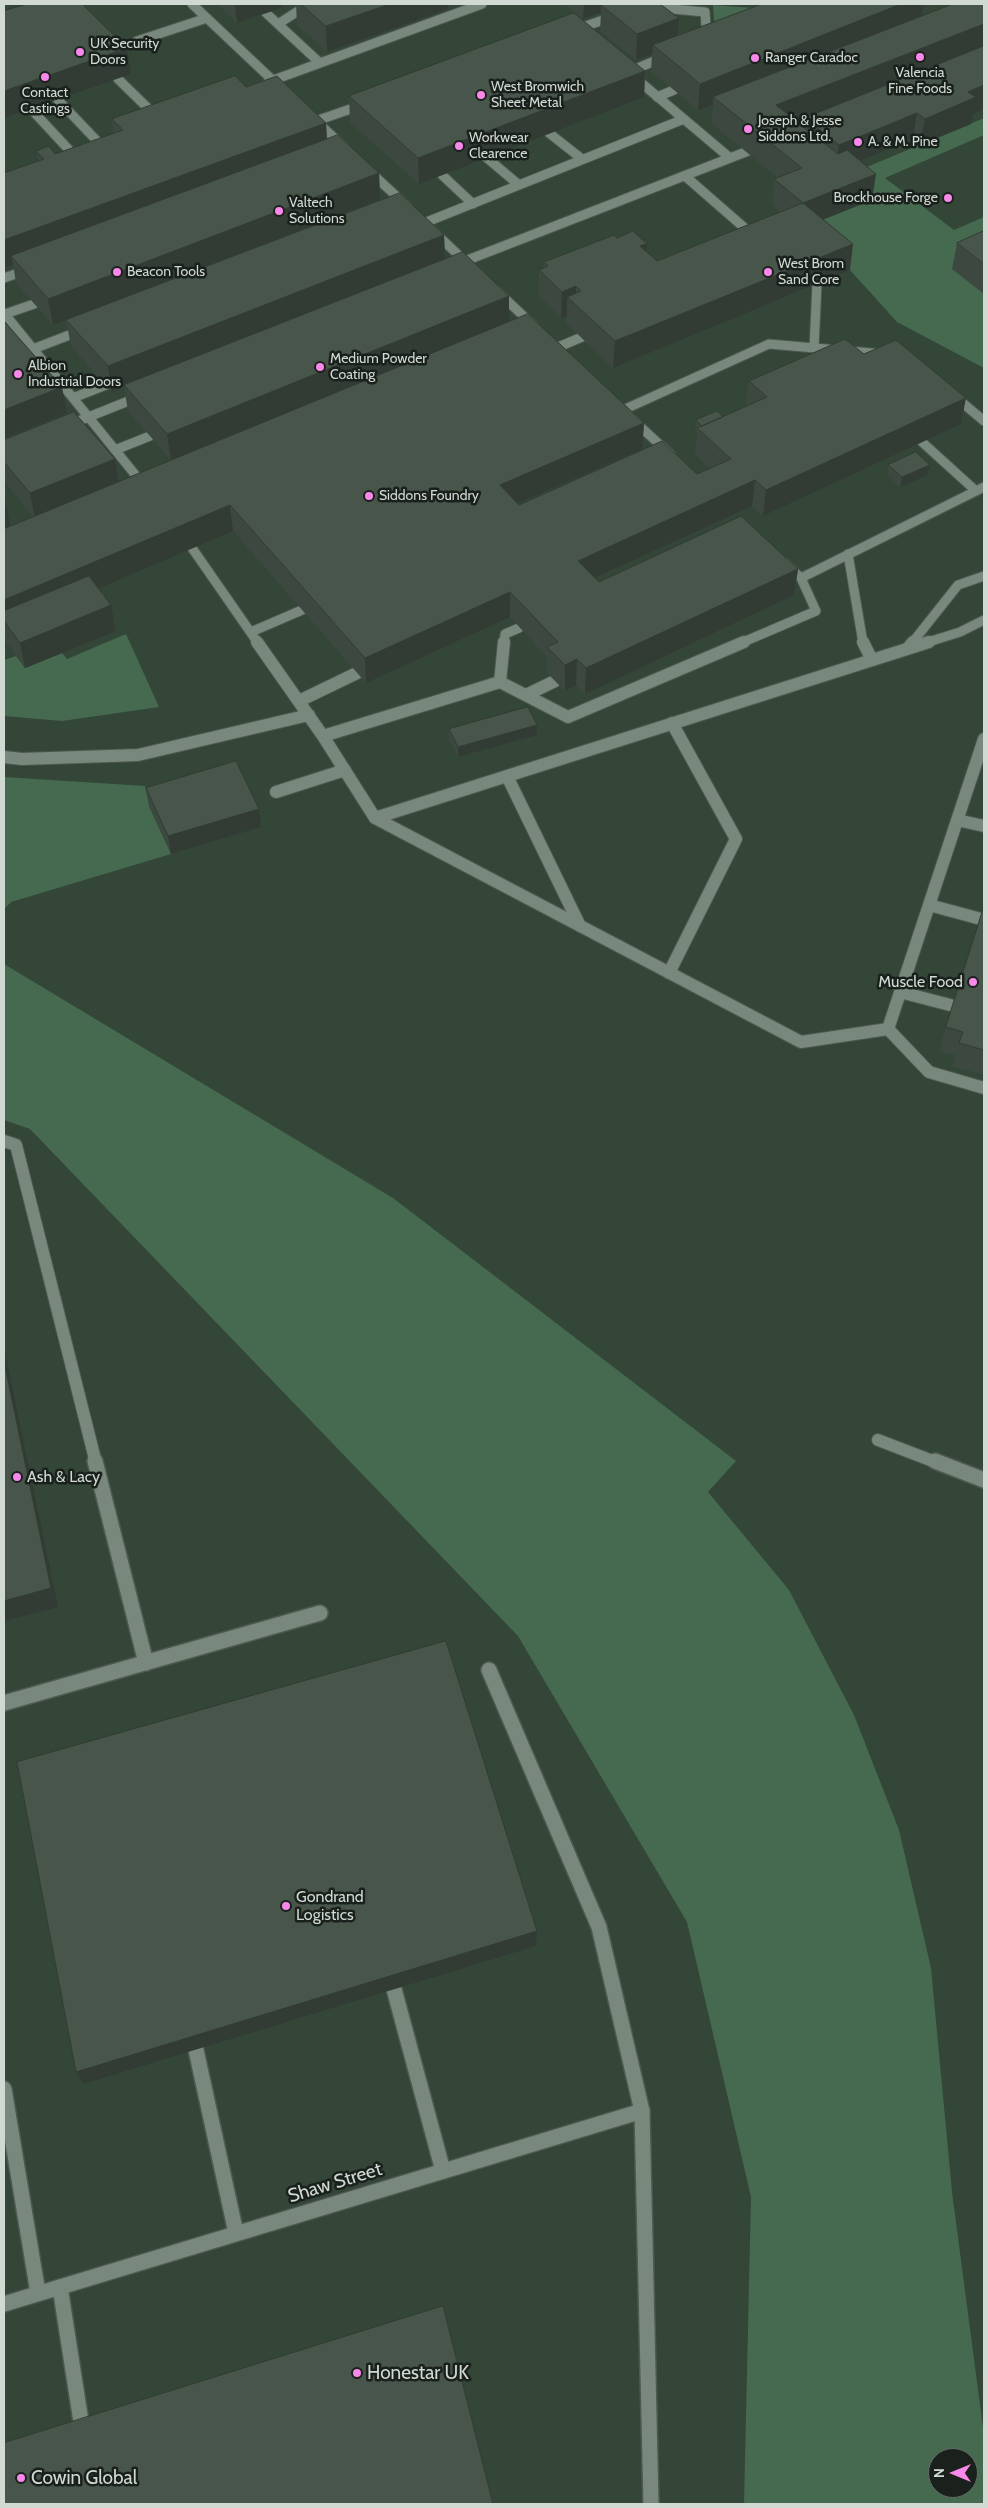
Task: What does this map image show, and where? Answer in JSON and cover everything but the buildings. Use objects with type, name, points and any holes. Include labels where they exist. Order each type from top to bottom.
[{"type":"street","points":[[192,4],[287,94]]},
{"type":"street","points":[[278,24],[309,4]]},
{"type":"street","points":[[254,87],[320,63],[347,50],[482,4]]},
{"type":"street","points":[[641,6],[705,12],[707,39],[698,43]]},
{"type":"street","points":[[266,13],[320,63]]},
{"type":"street","points":[[568,33],[623,13]]},
{"type":"street","points":[[136,41],[207,18]]},
{"type":"street","points":[[577,30],[584,36]]},
{"type":"street","points":[[628,72],[672,54]]},
{"type":"street","points":[[621,66],[730,158]]},
{"type":"street","points":[[118,78],[156,122],[170,117]]},
{"type":"street","points":[[657,97],[674,90]]},
{"type":"street","points":[[58,100],[98,142]]},
{"type":"street","points":[[303,126],[312,118],[372,102]]},
{"type":"street","points":[[31,109],[76,150],[62,155]]},
{"type":"street","points":[[312,118],[350,156],[373,175],[447,249],[467,266],[773,141]]},
{"type":"street","points":[[411,212],[472,204],[684,119]]},
{"type":"street","points":[[549,134],[582,159]]},
{"type":"street","points":[[89,146],[109,138]]},
{"type":"street","points":[[487,158],[519,185]]},
{"type":"street","points":[[360,180],[373,175]]},
{"type":"street","points":[[442,175],[472,204]]},
{"type":"street","points":[[685,176],[762,244]]},
{"type":"street","points":[[749,232],[758,228]]},
{"type":"street","points":[[4,278],[41,265]]},
{"type":"street","points":[[814,348],[817,284]]},
{"type":"street","points":[[492,290],[532,328]]},
{"type":"street","points":[[34,304],[4,314],[71,400],[88,417],[146,488]]},
{"type":"street","points":[[33,349],[98,324]]},
{"type":"street","points":[[4,331],[15,327]]},
{"type":"street","points":[[557,348],[582,337]]},
{"type":"street","points":[[682,465],[664,454],[619,407],[769,344],[898,355]]},
{"type":"street","points":[[71,400],[106,385]]},
{"type":"street","points":[[942,386],[984,421]]},
{"type":"street","points":[[72,424],[151,392]]},
{"type":"street","points":[[115,450],[150,436]]},
{"type":"street","points":[[801,578],[980,489],[922,442]]},
{"type":"street","points":[[175,524],[194,547],[309,715],[375,818],[801,1042],[888,1029]]},
{"type":"street","points":[[848,554],[864,646],[872,660]]},
{"type":"street","points":[[323,736],[500,682],[568,717],[816,611],[801,578],[780,558]]},
{"type":"street","points":[[908,648],[958,584],[984,576]]},
{"type":"street","points":[[251,632],[302,610]]},
{"type":"street","points":[[375,818],[960,632],[984,620]]},
{"type":"street","points":[[500,682],[505,634],[519,628]]},
{"type":"street","points":[[299,701],[357,673]]},
{"type":"street","points":[[526,695],[555,681]]},
{"type":"street","points":[[4,757],[22,759],[138,755],[309,715]]},
{"type":"street","points":[[669,973],[736,839],[672,723]]},
{"type":"street","points":[[888,1029],[983,744]]},
{"type":"street","points":[[276,792],[345,770]]},
{"type":"street","points":[[507,776],[580,926]]},
{"type":"street","points":[[957,820],[984,826]]},
{"type":"street","points":[[929,905],[982,919]]},
{"type":"street","points":[[900,992],[954,1006]]},
{"type":"street","points":[[888,1029],[929,1072],[984,1088]]},
{"type":"street","points":[[4,1141],[16,1145],[146,1663]]},
{"type":"street","points":[[878,1440],[984,1480]]},
{"type":"street","points":[[4,1703],[320,1613]]},
{"type":"street","points":[[489,1670],[599,1927],[642,2111],[651,2504]]},
{"type":"street","points":[[394,1989],[443,2171]]},
{"type":"street","points":[[196,2050],[236,2233]]},
{"type":"street","points":[[4,2089],[38,2293]]},
{"type":"street","name":"Shaw Street","points":[[4,2304],[642,2111]]},
{"type":"street","points":[[60,2287],[82,2428]]},
{"type":"shaded area","points":[[4,4],[984,4],[984,2504],[4,2504]]},
{"type":"green space","points":[[713,5],[807,12],[716,46]]},
{"type":"green space","name":"Brockhouse Forge","points":[[984,118],[984,135],[885,178],[954,230],[984,217],[984,368],[897,322],[850,270],[800,229],[843,177]]},
{"type":"green space","points":[[126,634],[159,707],[62,721],[4,716],[4,660],[16,656],[25,668],[62,653],[67,659]]},
{"type":"green space","points":[[4,777],[145,786],[149,806],[171,854],[11,902],[4,909]]},
{"type":"green space","points":[[4,964],[393,1198],[736,1461],[708,1492],[789,1590],[854,1715],[899,1830],[931,1968],[952,2192],[984,2435],[984,2504],[744,2504],[751,2197],[687,1922],[518,1636],[30,1129],[4,1120]]},
{"type":"place","name":"UK Security Doors","points":[[80,52]]},
{"type":"place","name":"Valencia Fine Foods","points":[[920,57]]},
{"type":"place","name":"Ranger Caradoc","points":[[755,58]]},
{"type":"place","name":"Contact Castings","points":[[45,77]]},
{"type":"place","name":"West Bromwich Sheet Metal","points":[[481,95]]},
{"type":"place","name":"Joseph & Jesse Siddons Ltd.","points":[[748,129]]},
{"type":"place","name":"A. & M. Pine","points":[[858,142]]},
{"type":"place","name":"Workwear Clearence","points":[[459,146]]},
{"type":"place","name":"Brockhouse Forge","points":[[948,198]]},
{"type":"place","name":"Valtech Solutions","points":[[279,211]]},
{"type":"place","name":"Beacon Tools","points":[[117,272]]},
{"type":"place","name":"West Brom Sand Core","points":[[768,272]]},
{"type":"place","name":"Medium Powder Coating","points":[[320,367]]},
{"type":"place","name":"Albion Industrial Doors","points":[[18,374]]},
{"type":"place","name":"Siddons Foundry","points":[[369,496]]},
{"type":"place","name":"Muscle Food","points":[[973,982]]},
{"type":"place","name":"Ash & Lacy","points":[[17,1477]]},
{"type":"place","name":"Gondrand Logistics","points":[[286,1906]]},
{"type":"place","name":"Honestar UK","points":[[357,2373]]},
{"type":"place","name":"Cowin Global","points":[[21,2478]]}]
